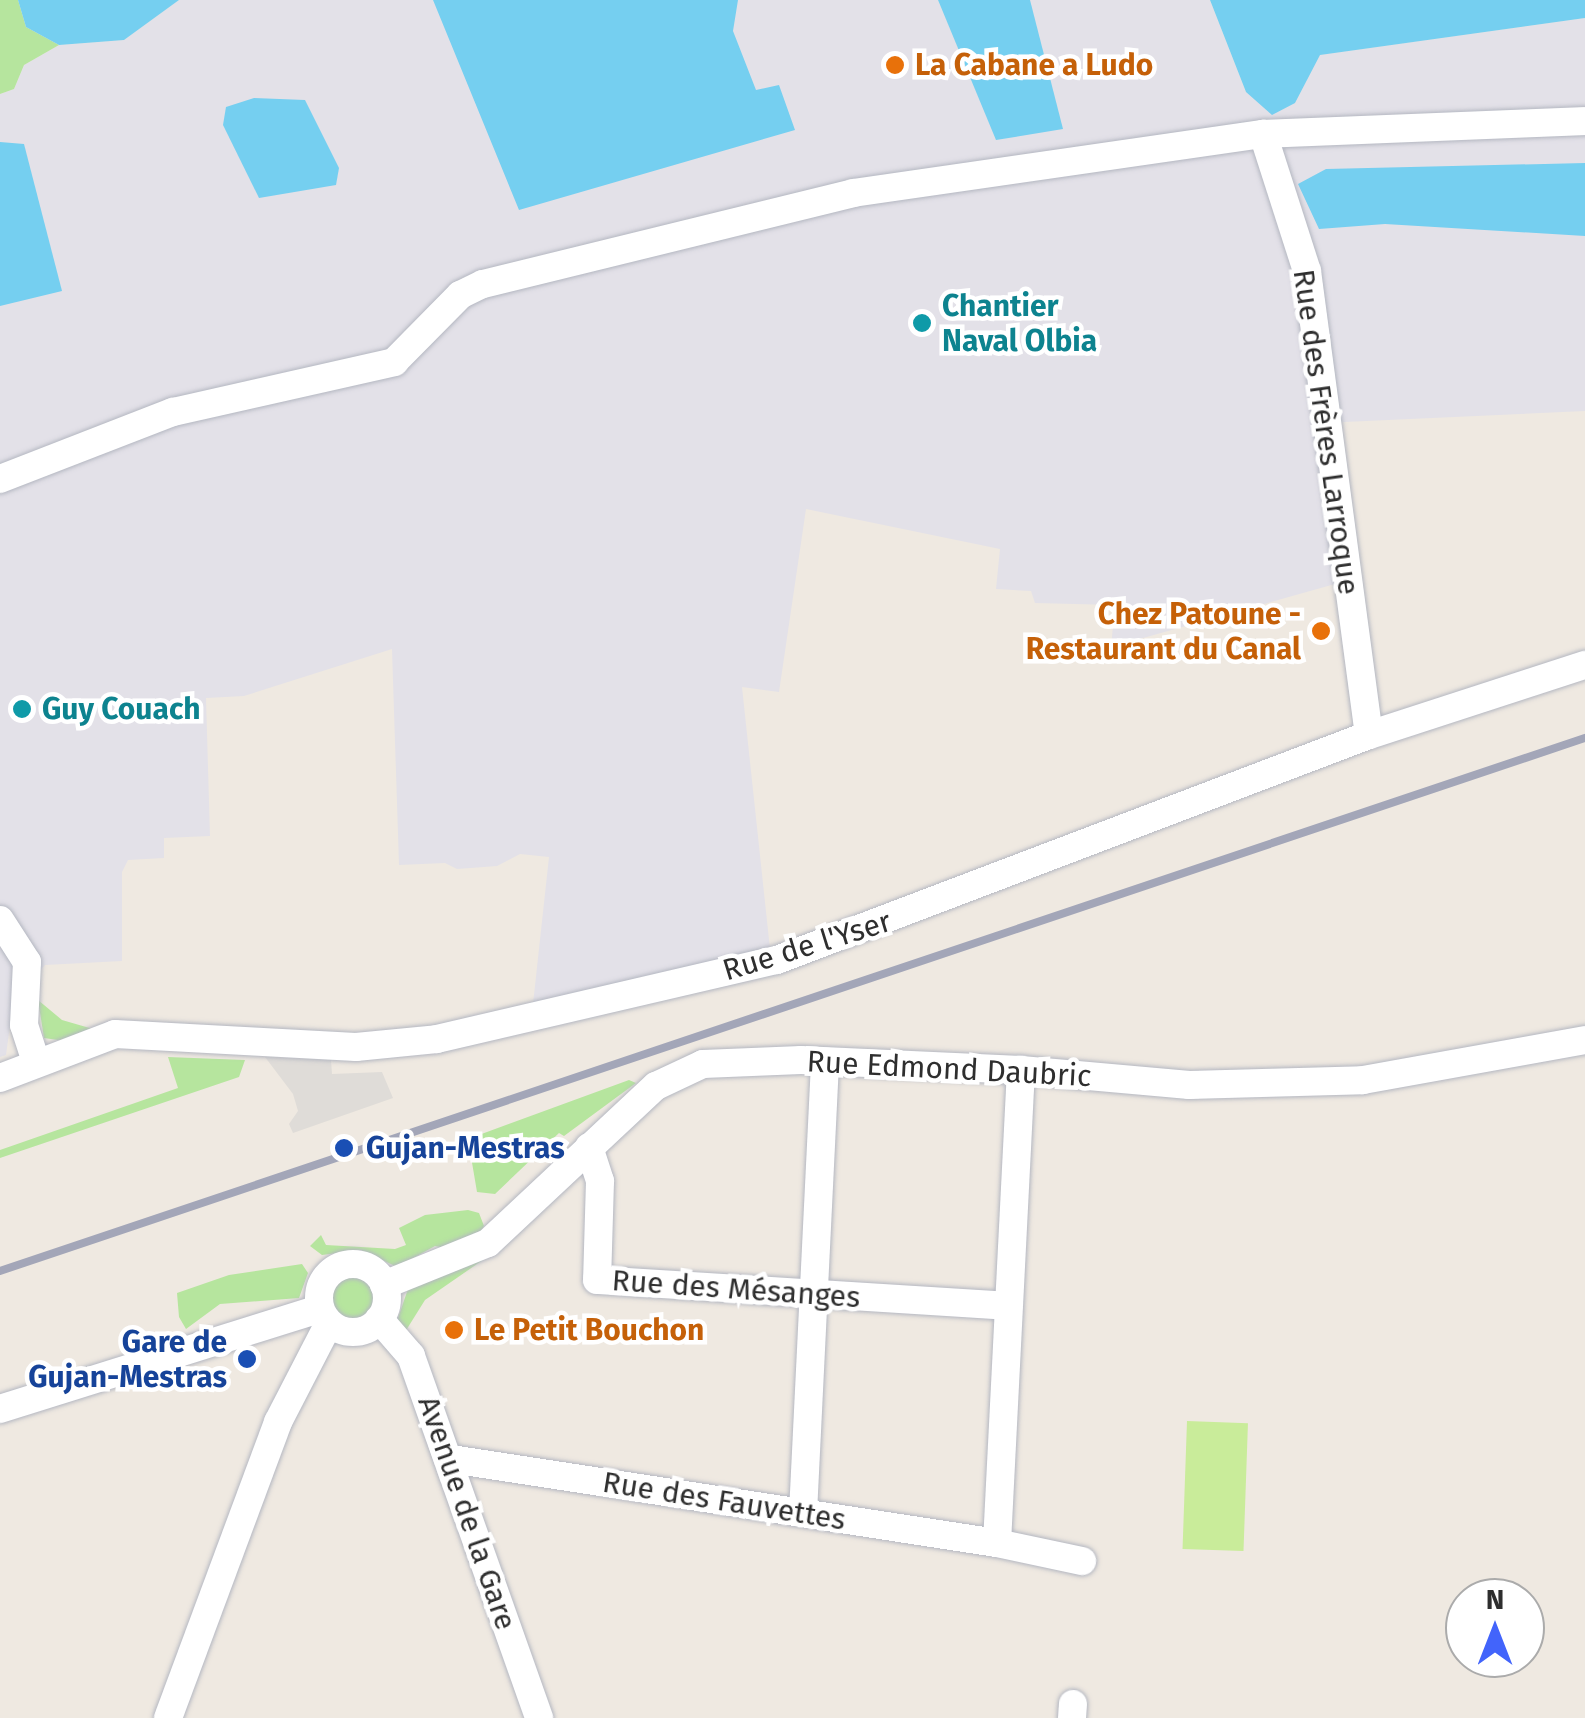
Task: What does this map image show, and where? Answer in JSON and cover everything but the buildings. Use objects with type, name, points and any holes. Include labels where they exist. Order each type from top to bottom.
[{"type":"street","points":[[0,479],[173,412],[394,362],[460,296],[483,284],[853,193],[1263,134],[1585,121]]},
{"type":"street","name":"Rue des Frères Larroque","points":[[1263,134],[1307,271],[1369,735]]},
{"type":"street","name":"Rue de l'Yser","points":[[0,1078],[116,1034],[384,1046],[646,993],[831,943],[1369,735],[1585,665]]},
{"type":"street","points":[[0,920],[27,962],[12,1022],[36,1063]]},
{"type":"street","name":"Rue Edmond Daubric","points":[[384,1285],[488,1243],[656,1086],[703,1064],[825,1062],[1021,1070],[1189,1085],[1363,1080],[1585,1040]]},
{"type":"street","points":[[802,1513],[825,1062]]},
{"type":"street","points":[[996,1542],[1021,1070]]},
{"type":"street","name":"Rue des Mésanges","points":[[588,1147],[600,1181],[597,1280],[1008,1306]]},
{"type":"street","points":[[0,1409],[325,1316],[360,1331],[379,1320],[387,1303],[384,1285],[372,1270],[345,1264],[322,1281],[325,1316],[278,1422],[168,1718]]},
{"type":"street","name":"Avenue de la Gare","points":[[379,1320],[404,1342],[451,1459],[538,1718]]},
{"type":"street","name":"Rue des Fauvettes","points":[[451,1459],[996,1542],[1082,1561]]},
{"type":"shaded area","points":[[179,0],[938,0],[997,140],[1030,0],[1210,0],[1246,92],[1295,103],[1319,55],[1585,18],[1585,411],[1322,423],[1335,584],[1111,647],[1115,605],[1035,603],[1031,591],[996,589],[1000,549],[806,509],[779,692],[742,687],[770,949],[533,1004],[549,857],[520,854],[497,866],[457,869],[445,863],[399,865],[392,649],[244,696],[206,698],[210,836],[164,838],[164,858],[128,860],[122,872],[122,961],[45,965],[13,1003],[6,1055],[0,1057],[0,94],[14,89],[24,65],[59,45],[124,40]]},
{"type":"shaded area","points":[[265,1057],[331,1060],[332,1074],[382,1072],[393,1098],[293,1133],[289,1124],[298,1111],[293,1094]]},
{"type":"green space","points":[[0,0],[18,0],[26,27],[59,45],[24,65],[14,89],[0,94]]},
{"type":"green space","points":[[38,1000],[62,1020],[93,1029],[65,1041],[44,1038]]},
{"type":"green space","points":[[168,1057],[245,1060],[239,1077],[0,1158],[0,1150],[178,1088]]},
{"type":"green space","points":[[629,1080],[636,1083],[564,1136],[559,1133],[495,1194],[477,1192],[468,1139]]},
{"type":"green space","points":[[468,1210],[479,1213],[484,1226],[474,1242],[456,1250],[435,1246],[397,1267],[361,1250],[322,1255],[310,1246],[321,1235],[326,1245],[395,1249],[406,1245],[399,1228],[425,1215]]},
{"type":"green space","points":[[490,1255],[425,1300],[405,1332],[397,1321],[408,1289]]},
{"type":"green space","points":[[302,1264],[308,1273],[299,1298],[220,1304],[186,1329],[179,1317],[177,1293],[229,1275]]},
{"type":"green space","points":[[352,1277],[367,1283],[373,1298],[367,1313],[352,1319],[337,1313],[331,1298],[337,1283]]},
{"type":"green space","points":[[1187,1421],[1248,1423],[1243,1551],[1183,1549]]},
{"type":"water","points":[[18,0],[179,0],[124,40],[59,45],[26,27]]},
{"type":"water","points":[[433,0],[738,0],[733,31],[756,90],[779,85],[795,130],[519,210]]},
{"type":"water","points":[[938,0],[1030,0],[1063,129],[996,140]]},
{"type":"water","points":[[1210,0],[1585,0],[1585,18],[1320,55],[1295,103],[1272,115],[1246,92]]},
{"type":"water","points":[[254,98],[305,100],[339,168],[336,185],[259,198],[223,125],[226,107]]},
{"type":"water","points":[[0,142],[24,144],[62,291],[0,306]]},
{"type":"water","points":[[1585,163],[1585,236],[1385,224],[1319,229],[1298,184],[1326,169]]},
{"type":"railway","points":[[0,1271],[1585,738]]},
{"type":"place","name":"La Cabane a Ludo","points":[[895,65]]},
{"type":"place","name":"Chantier Naval Olbia","points":[[922,323]]},
{"type":"place","name":"Chez Patoune - Restaurant du Canal","points":[[1321,631]]},
{"type":"place","name":"Guy Couach","points":[[22,709]]},
{"type":"place","name":"Gujan-Mestras","points":[[344,1148]]},
{"type":"place","name":"Le Petit Bouchon","points":[[454,1330]]},
{"type":"place","name":"Gare de Gujan-Mestras","points":[[247,1359]]}]
